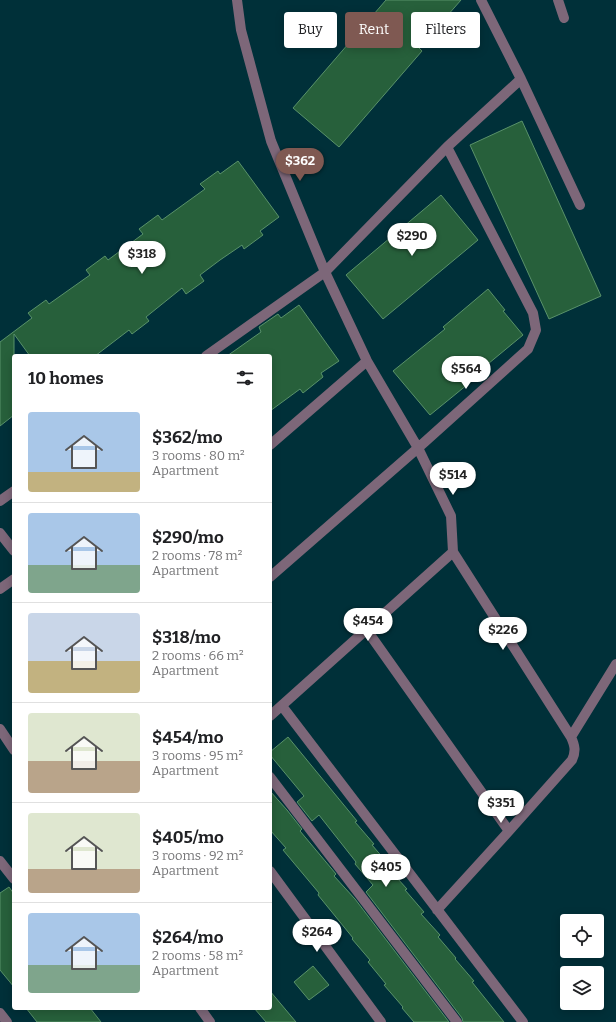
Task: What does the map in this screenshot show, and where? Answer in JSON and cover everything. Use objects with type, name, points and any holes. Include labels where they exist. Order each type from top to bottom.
[{"type":"street","points":[[237,0],[241,30],[271,141],[325,272],[367,361],[418,448],[451,516],[453,552],[575,745],[576,752],[572,760],[510,831],[437,910]]},
{"type":"street","points":[[481,0],[521,79],[580,205]]},
{"type":"street","points":[[558,0],[564,18]]},
{"type":"street","points":[[209,354],[325,272],[447,147],[521,79]]},
{"type":"street","points":[[272,575],[418,448],[528,349],[536,330],[533,313],[447,147]]},
{"type":"street","points":[[272,443],[367,361]]},
{"type":"street","points":[[0,501],[12,492]]},
{"type":"street","points":[[0,533],[12,548]]},
{"type":"street","points":[[272,714],[453,552]]},
{"type":"street","points":[[0,590],[12,581]]},
{"type":"street","points":[[366,629],[510,831]]},
{"type":"street","points":[[571,737],[616,664]]},
{"type":"street","points":[[282,706],[523,1022]]},
{"type":"street","points":[[0,729],[12,747]]},
{"type":"street","points":[[272,780],[457,1022]]},
{"type":"street","points":[[0,861],[12,876]]},
{"type":"street","points":[[272,874],[381,1022]]},
{"type":"street","points":[[201,1010],[210,1022]]},
{"type":"street","points":[[0,1013],[7,1022]]},
{"type":"building","points":[[386,0],[461,0],[450,12],[411,12],[411,48],[419,48],[422,51],[339,147],[293,108],[345,48],[403,48],[403,12],[376,12]]},
{"type":"building","points":[[522,121],[601,296],[549,319],[470,145]]},
{"type":"building","points":[[238,161],[279,217],[260,231],[263,235],[244,249],[242,245],[200,275],[204,281],[186,294],[182,288],[146,317],[149,321],[132,334],[129,330],[98,354],[29,354],[14,334],[14,354],[12,354],[12,417],[0,426],[0,342],[32,318],[28,313],[46,300],[49,304],[90,275],[86,270],[105,256],[108,260],[143,234],[139,229],[158,215],[162,220],[205,189],[200,184],[218,171],[220,174]]},
{"type":"building","points":[[441,195],[478,240],[383,319],[346,275]]},
{"type":"building","points":[[488,289],[505,310],[503,311],[523,335],[471,378],[473,380],[430,415],[393,371],[445,329],[443,327]]},
{"type":"building","points":[[299,305],[339,361],[321,373],[323,377],[303,393],[300,389],[272,410],[272,354],[230,354],[261,332],[259,327],[278,314],[281,318]]},
{"type":"building","points":[[288,737],[357,821],[355,822],[390,866],[388,868],[407,889],[405,890],[424,912],[421,914],[440,935],[438,937],[474,981],[472,982],[504,1022],[463,1022],[462,1018],[366,892],[373,885],[355,864],[356,862],[319,815],[312,821],[297,802],[304,796],[272,757],[272,750]]},
{"type":"building","points":[[272,793],[302,829],[300,831],[336,874],[334,876],[355,899],[449,1022],[414,1022],[384,985],[386,984],[368,962],[370,960],[318,895],[319,893],[283,850],[286,848],[272,832]]},
{"type":"building","points":[[9,887],[12,891],[12,985],[0,970],[0,893]]},
{"type":"building","points":[[313,966],[329,985],[309,1000],[294,982]]},
{"type":"building","points":[[272,993],[296,1022],[266,1022],[256,1010],[272,1010]]},
{"type":"building","points":[[28,1010],[92,1010],[101,1022],[37,1022]]}]
